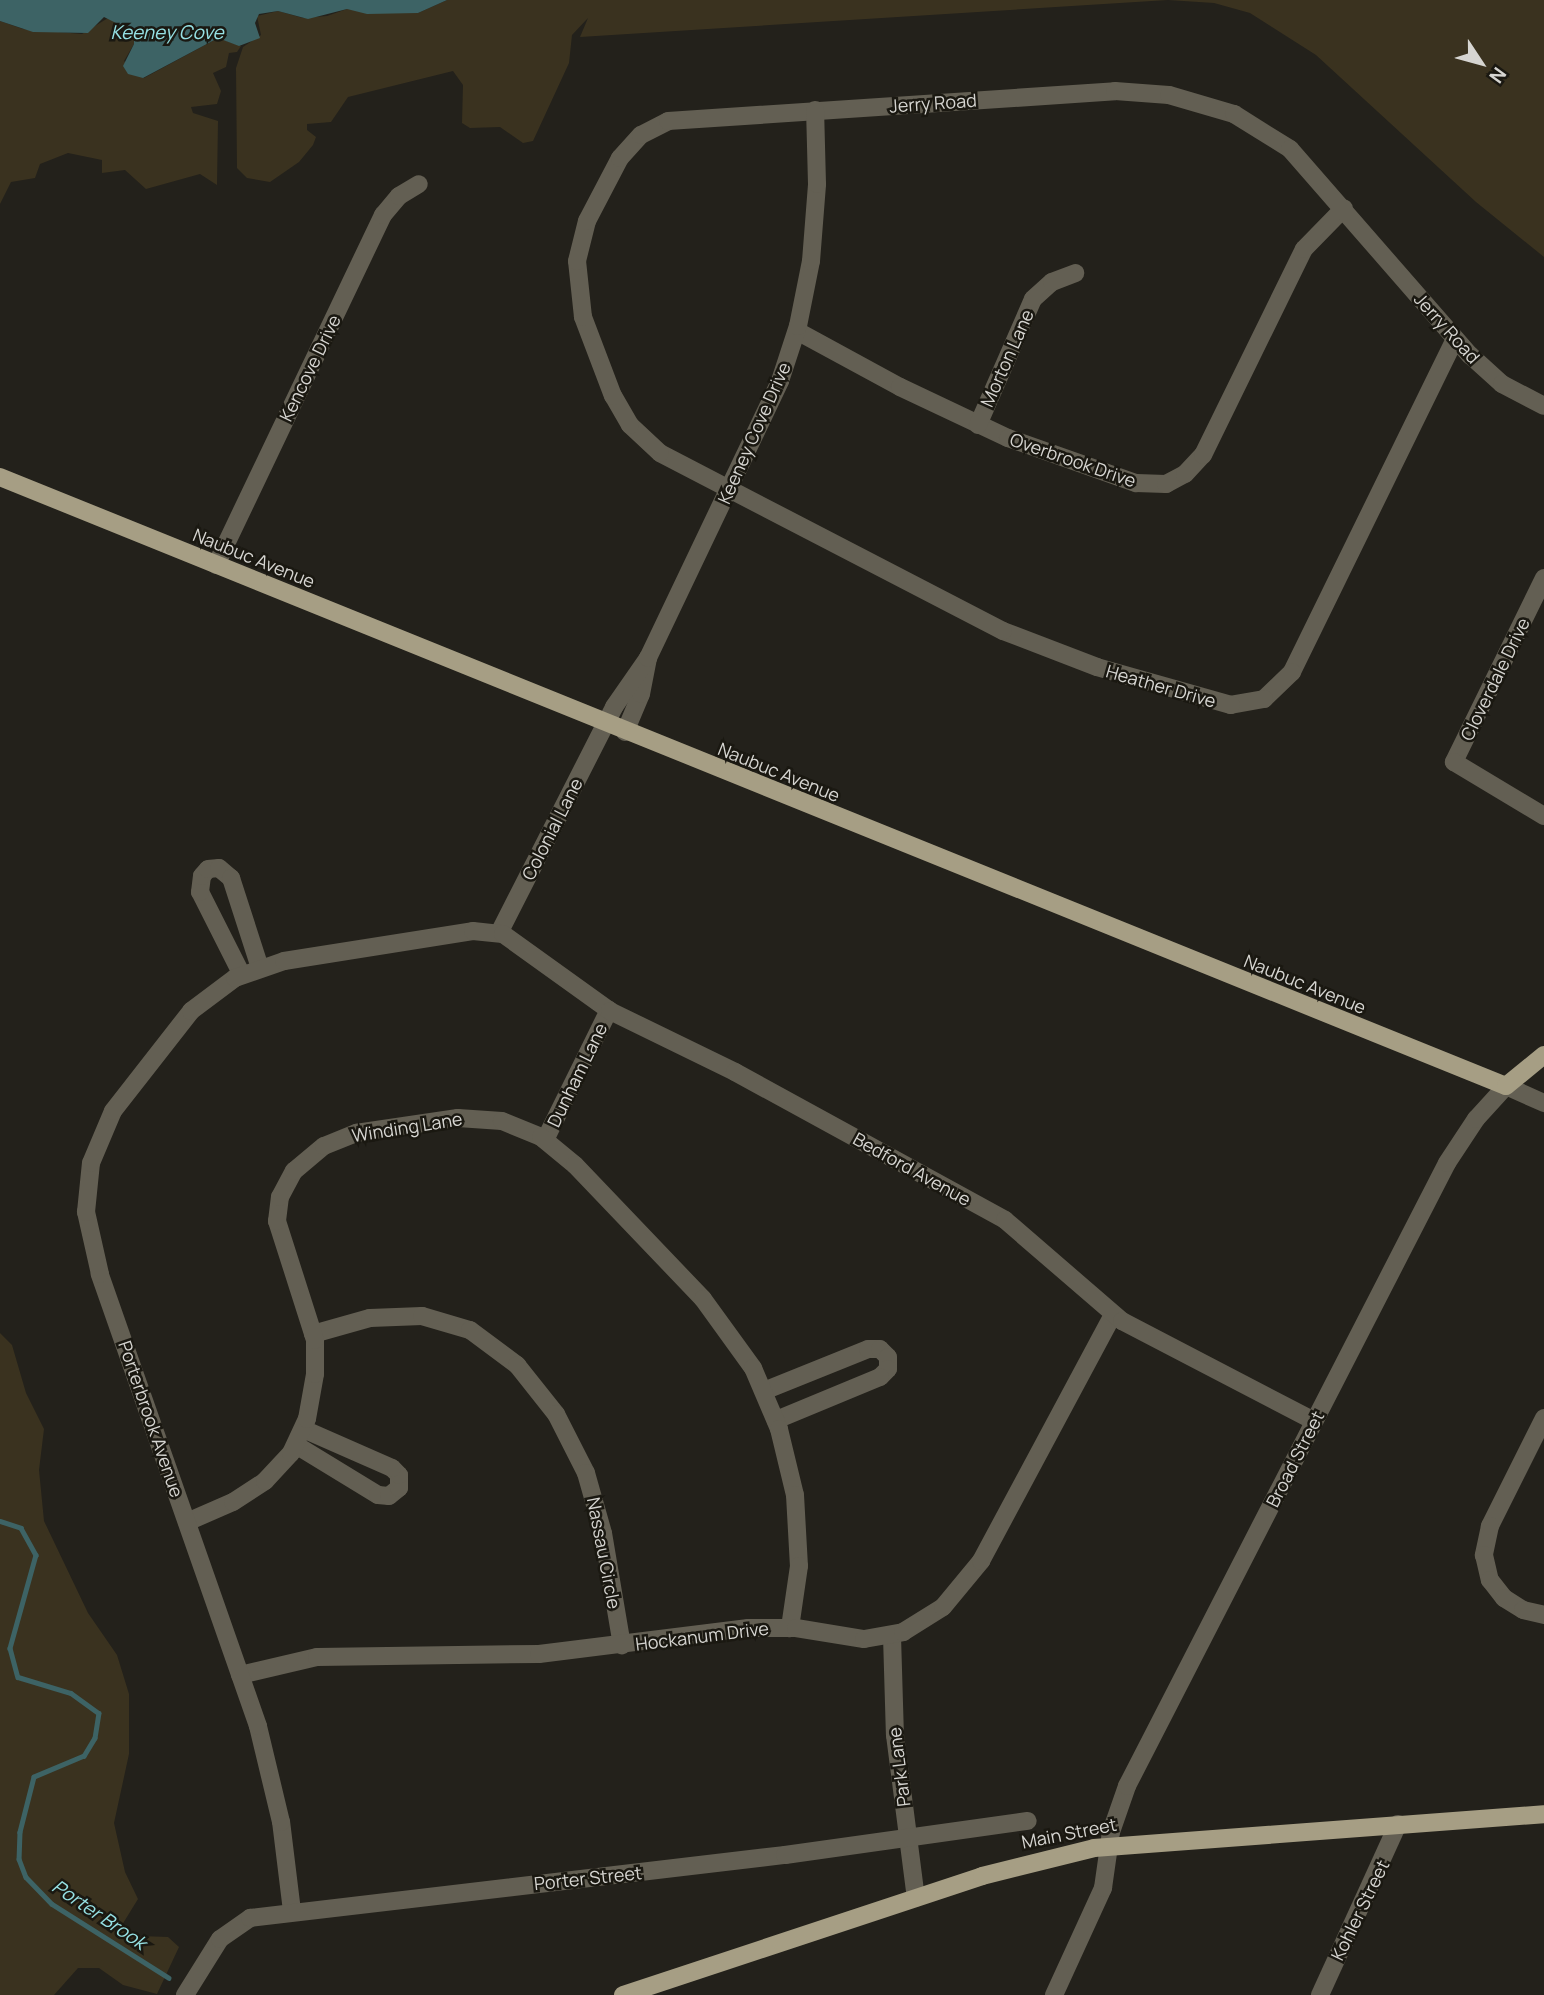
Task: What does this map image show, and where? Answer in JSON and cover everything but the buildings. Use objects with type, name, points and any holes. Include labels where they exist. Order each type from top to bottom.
[{"type":"main road","name":"Naubuc Avenue","points":[[0,477],[605,724],[1506,1086]]},
{"type":"main road","points":[[1506,1086],[1544,1055]]},
{"type":"main road","name":"Main Street","points":[[623,1995],[1019,1865],[1109,1846],[1544,1814]]},
{"type":"street","name":"Jerry Road","points":[[729,491],[660,453],[620,410],[581,310],[577,275],[580,240],[616,164],[650,129],[678,119],[1115,92],[1175,96],[1234,114],[1271,135],[1307,165],[1455,340],[1498,380],[1544,406]]},
{"type":"street","name":"Keeney Cove Drive","points":[[605,724],[648,657],[775,395],[797,331],[815,224],[816,110]]},
{"type":"street","name":"Kencove Drive","points":[[216,565],[383,215],[399,196],[419,184]]},
{"type":"street","name":"Overbrook Drive","points":[[797,331],[978,425],[1136,483],[1161,484],[1182,477],[1205,451],[1305,247],[1344,208]]},
{"type":"street","name":"Morton Lane","points":[[978,425],[1033,299],[1049,283],[1075,273]]},
{"type":"street","name":"Heather Drive","points":[[729,491],[1027,641],[1218,703],[1250,704],[1273,693],[1295,668],[1455,340]]},
{"type":"street","name":"Cloverdale Drive","points":[[1544,578],[1454,762],[1544,816]]},
{"type":"street","name":"Keeney Cove Drive","points":[[625,732],[641,694],[648,657]]},
{"type":"street","name":"Colonial Lane","points":[[499,933],[605,724]]},
{"type":"street","points":[[242,975],[200,892],[202,876],[208,869],[219,868],[231,878],[260,968]]},
{"type":"street","name":"Porterbrook Avenue","points":[[292,1911],[275,1794],[240,1675],[94,1254],[86,1191],[100,1136],[123,1096],[191,1011],[242,975],[260,968],[473,931],[499,933]]},
{"type":"street","name":"Bedford Avenue","points":[[499,933],[513,939],[609,1010],[735,1072],[999,1217],[1113,1315],[1314,1421]]},
{"type":"street","name":"Dunham Lane","points":[[545,1140],[609,1010]]},
{"type":"street","name":"Naubuc Avenue","points":[[1506,1086],[1544,1103]]},
{"type":"street","name":"Broad Street","points":[[1054,1995],[1103,1888],[1109,1846],[1131,1778],[1451,1156],[1506,1086]]},
{"type":"street","name":"Winding Lane","points":[[187,1522],[259,1486],[300,1437],[315,1382],[313,1334],[277,1221],[284,1187],[307,1158],[353,1134],[458,1118],[508,1122],[545,1140],[575,1165],[711,1307],[764,1391],[776,1420],[792,1479],[798,1525],[798,1578],[790,1628]]},
{"type":"street","name":"Hockanum Drive","points":[[240,1675],[317,1657],[502,1656],[622,1645],[732,1629],[790,1628],[864,1639],[892,1636],[931,1617],[978,1567],[1113,1315]]},
{"type":"street","name":"Nassau Circle","points":[[313,1334],[370,1318],[422,1316],[473,1332],[517,1366],[556,1414],[586,1473],[605,1542],[622,1645]]},
{"type":"street","points":[[764,1391],[868,1349],[880,1349],[888,1357],[888,1369],[880,1377],[776,1420]]},
{"type":"street","points":[[1544,1418],[1488,1530],[1485,1555],[1490,1580],[1504,1598],[1523,1610],[1544,1615]]},
{"type":"street","points":[[300,1437],[393,1468],[400,1478],[399,1488],[388,1496],[379,1495],[300,1437]]},
{"type":"street","name":"Park Lane","points":[[892,1636],[895,1734],[916,1898]]},
{"type":"street","name":"Porter Street","points":[[185,1995],[214,1948],[235,1925],[292,1911],[799,1853],[1028,1821]]},
{"type":"street","name":"Kohler Street","points":[[1320,1995],[1385,1860],[1398,1824]]},
{"type":"shaded area","points":[[447,0],[1168,0],[580,37],[588,18],[572,35],[569,63],[533,141],[523,143],[500,127],[470,128],[462,123],[463,85],[453,71],[348,97],[331,122],[307,124],[307,130],[316,137],[313,145],[299,162],[270,182],[247,178],[237,168],[236,68],[243,47],[261,35],[257,16],[278,11],[303,18],[327,16],[347,9],[418,13]]},
{"type":"shaded area","points":[[1168,0],[1544,0],[1544,257],[1476,202],[1316,55],[1250,13],[1214,3]]},
{"type":"shaded area","points":[[108,18],[134,32],[134,44],[124,61],[144,78],[218,38],[241,46],[237,52],[229,53],[226,67],[213,73],[221,91],[217,104],[191,107],[193,113],[218,121],[217,185],[200,174],[146,189],[125,170],[102,173],[102,160],[68,153],[40,164],[35,178],[11,182],[0,204],[0,21],[23,29],[82,34]]},
{"type":"shaded area","points":[[0,1333],[12,1345],[26,1393],[44,1429],[39,1470],[44,1521],[88,1613],[117,1655],[129,1694],[129,1754],[114,1823],[125,1872],[138,1899],[122,1925],[139,1936],[168,1937],[179,1947],[157,1994],[123,1985],[99,1968],[78,1968],[54,1995],[0,1995]]},
{"type":"water","name":"Keeney Cove","points":[[0,0],[447,0],[418,13],[367,14],[347,9],[308,19],[278,11],[259,14],[255,23],[260,38],[239,46],[218,38],[143,78],[128,74],[123,66],[134,44],[134,32],[104,17],[88,33],[33,32],[0,21]]},
{"type":"waterway","name":"Porter Brook","points":[[0,1521],[21,1528],[36,1555],[10,1648],[18,1677],[71,1693],[99,1713],[95,1738],[84,1756],[34,1777],[20,1832],[19,1859],[26,1877],[52,1904],[169,1978]]}]
